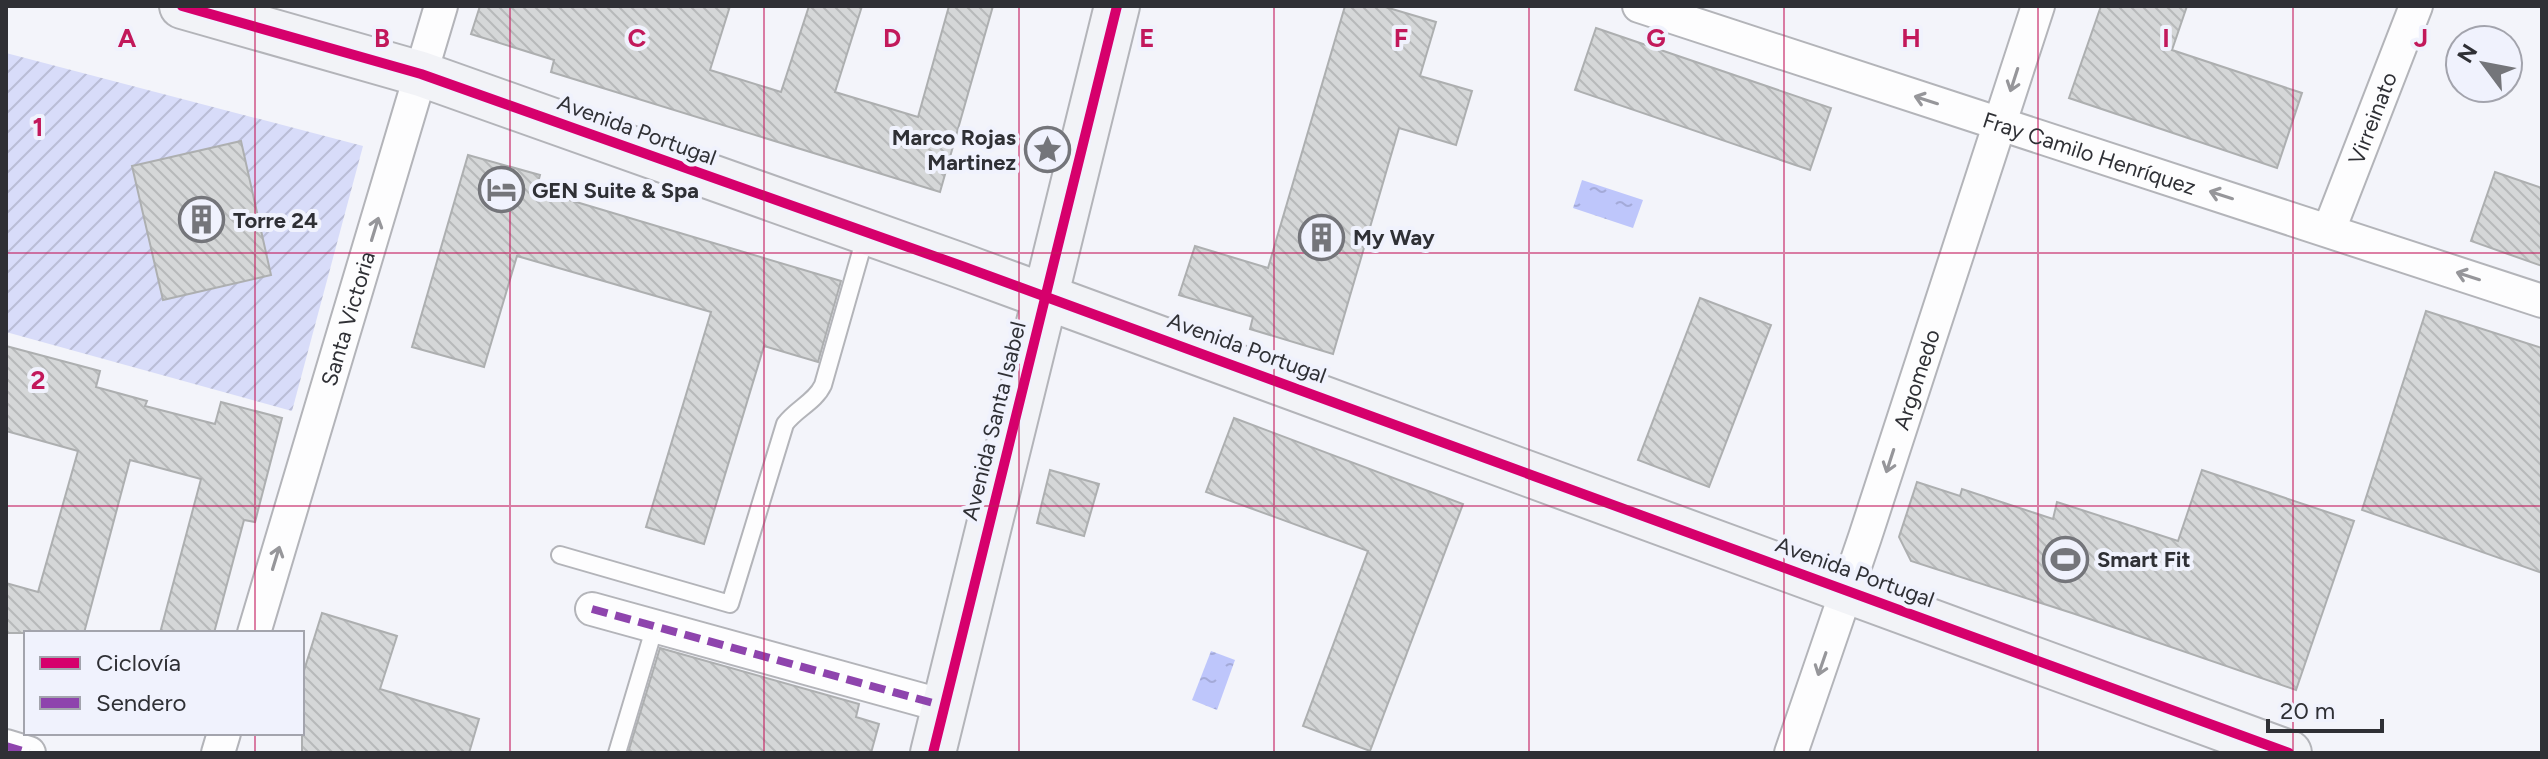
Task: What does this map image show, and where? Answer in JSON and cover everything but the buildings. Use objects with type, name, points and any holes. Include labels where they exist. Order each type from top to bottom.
[{"type":"main road","name":"Avenida Portugal","points":[[182,6],[421,74],[1046,296],[2289,753]]},
{"type":"main road","name":"Avenida Santa Isabel","points":[[933,753],[1117,6]]},
{"type":"street","name":"Santa Victoria","points":[[255,631],[441,6]]},
{"type":"street","name":"Fray Camilo Henríquez","points":[[1639,6],[2542,301]]},
{"type":"street","name":"Argomedo","points":[[1791,753],[2038,6]]},
{"type":"street","name":"Virreinato","points":[[2329,230],[2416,6]]},
{"type":"street","points":[[592,609],[944,706]]},
{"type":"street","points":[[6,746],[29,753]]},
{"type":"lane","points":[[560,555],[730,604],[785,424],[815,398],[823,385],[866,232]]},
{"type":"lane","points":[[617,753],[655,626]]},
{"type":"shaded area","points":[[6,53],[363,146],[292,411],[6,332]]},
{"type":"water","points":[[1582,180],[1643,200],[1633,228],[1573,208]]},
{"type":"water","points":[[1211,651],[1235,660],[1217,710],[1192,700]]},
{"type":"marked path","points":[[592,609],[944,706]]},
{"type":"marked path","points":[[6,746],[29,753]]},
{"type":"cycle path","points":[[182,6],[421,74],[959,265],[2289,753]]},
{"type":"cycle path","points":[[933,753],[1117,6]]},
{"type":"place","name":"Marco Rojas Martinez","points":[[1047,150]]},
{"type":"place","name":"GEN Suite & Spa","points":[[501,190]]},
{"type":"place","name":"Torre 24","points":[[202,220]]},
{"type":"place","name":"My Way","points":[[1322,237]]},
{"type":"place","name":"Smart Fit","points":[[2066,559]]}]
